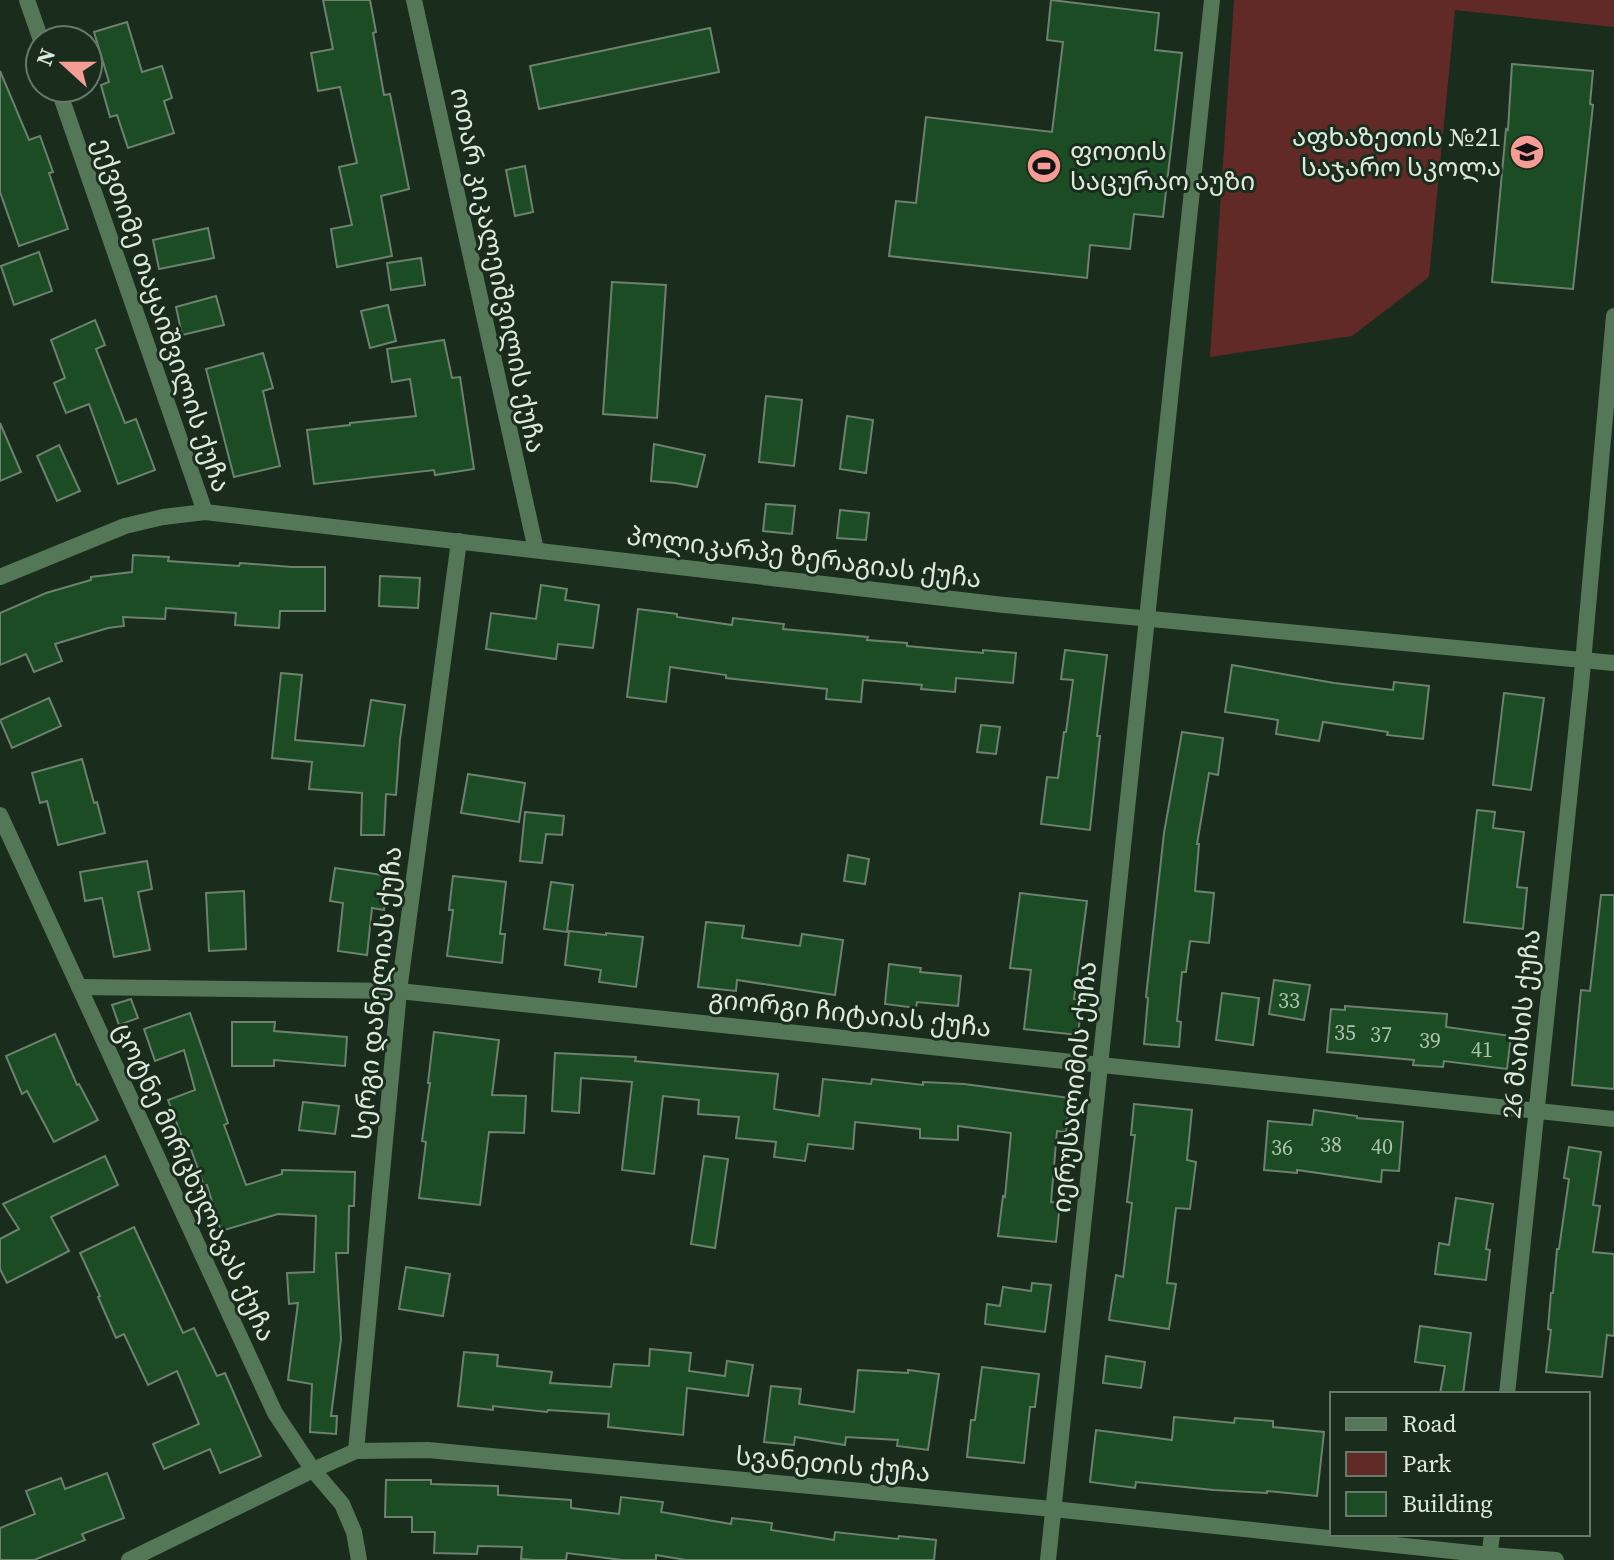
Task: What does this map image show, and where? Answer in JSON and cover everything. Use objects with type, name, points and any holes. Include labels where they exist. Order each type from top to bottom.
[{"type":"street","points":[[27,0],[35,24]]},
{"type":"street","name":"ოთარ კიკალეიშვილის ქუჩა","points":[[414,0],[536,550]]},
{"type":"street","name":"იერუსალიმის ქუჩა","points":[[1048,1560],[1212,0]]},
{"type":"street","name":"ექვთიმე თაყაიშვილის ქუჩა","points":[[64,104],[205,512]]},
{"type":"street","name":"26 მაისის ქუჩა","points":[[1507,1392],[1584,660],[1614,316]]},
{"type":"street","name":"პოლიკარპე ზერაგიას ქუჩა","points":[[0,577],[125,526],[205,512],[1004,605],[1614,663]]},
{"type":"street","name":"სერგი დანელიას ქუჩა","points":[[356,1451],[399,991],[459,541]]},
{"type":"street","name":"ცოტნე მირცხულავას ქუჩა","points":[[0,815],[275,1413],[313,1470],[342,1504],[354,1532],[359,1560]]},
{"type":"street","name":"გიორგი ჩიტაიას ქუჩა","points":[[79,987],[399,991],[1614,1119]]},
{"type":"street","name":"სვანეთის ქუჩა","points":[[129,1560],[356,1451],[428,1450],[1053,1509],[1490,1558],[1556,1560]]},
{"type":"street","points":[[1490,1558],[1492,1536]]},
{"type":"green space","points":[[1234,0],[1614,0],[1614,27],[1455,10],[1429,277],[1352,336],[1210,357]]},
{"type":"building","points":[[323,0],[370,0],[384,95],[390,94],[409,189],[381,196],[392,256],[337,267],[331,229],[352,225],[339,167],[357,163],[340,87],[318,91],[311,53],[333,49]]},
{"type":"building","name":"ფოთის საცურაო აუზი","points":[[1051,0],[1159,13],[1155,50],[1182,53],[1163,217],[1134,214],[1130,249],[1090,245],[1087,278],[889,256],[896,201],[916,203],[926,117],[1052,132],[1063,42],[1047,40]]},
{"type":"building","points":[[127,22],[142,72],[162,66],[172,98],[164,101],[174,133],[128,148],[117,115],[110,117],[104,96],[104,84],[109,82],[104,65],[104,29]]},
{"type":"building","points":[[710,28],[719,72],[539,109],[530,66]]},
{"type":"building","points":[[1512,64],[1593,71],[1590,104],[1593,105],[1573,289],[1492,282]]},
{"type":"building","points":[[0,71],[29,140],[40,136],[68,229],[19,246],[0,192]]},
{"type":"building","points":[[525,166],[533,212],[515,216],[506,170]]},
{"type":"building","points":[[208,228],[214,258],[159,269],[153,240]]},
{"type":"building","points":[[39,252],[52,291],[14,305],[1,266]]},
{"type":"building","points":[[421,258],[425,285],[391,290],[387,263]]},
{"type":"building","points":[[612,282],[666,285],[657,418],[603,414]]},
{"type":"building","points":[[216,296],[224,325],[182,335],[176,307]]},
{"type":"building","points":[[388,305],[396,341],[370,348],[361,311]]},
{"type":"building","points":[[95,320],[105,345],[96,349],[125,423],[136,419],[155,470],[118,484],[89,404],[66,413],[54,383],[65,378],[51,340]]},
{"type":"building","points":[[444,340],[452,378],[460,377],[474,469],[435,475],[434,470],[314,484],[307,430],[416,416],[410,379],[392,382],[387,349]]},
{"type":"building","points":[[263,353],[273,388],[263,391],[280,466],[234,477],[206,369]]},
{"type":"building","points":[[766,396],[802,400],[794,466],[759,462]]},
{"type":"building","points":[[847,416],[873,420],[866,473],[840,469]]},
{"type":"building","points":[[0,423],[21,472],[0,481]]},
{"type":"building","points":[[654,444],[705,455],[697,487],[651,481]]},
{"type":"building","points":[[59,445],[80,491],[57,501],[37,456]]},
{"type":"building","points":[[766,504],[795,506],[792,534],[763,531]]},
{"type":"building","points":[[840,510],[869,513],[866,540],[837,538]]},
{"type":"building","points":[[133,555],[239,566],[240,563],[325,567],[325,611],[280,611],[279,628],[235,625],[236,613],[166,608],[165,619],[123,617],[124,626],[55,644],[62,661],[34,672],[26,654],[0,665],[0,613],[46,593],[91,580],[91,577],[132,572]]},
{"type":"building","points":[[380,576],[420,578],[418,608],[379,606]]},
{"type":"building","points":[[541,585],[567,589],[565,600],[599,605],[593,648],[558,644],[556,659],[486,649],[491,613],[536,619]]},
{"type":"building","points":[[638,609],[732,625],[733,618],[784,624],[783,629],[868,637],[867,640],[907,643],[907,646],[1016,653],[1013,683],[956,678],[955,692],[921,689],[922,685],[863,680],[861,702],[826,699],[827,689],[726,678],[726,675],[670,667],[666,702],[627,697]]},
{"type":"building","points":[[1065,650],[1107,655],[1090,830],[1041,824],[1047,777],[1058,778],[1066,732],[1073,680],[1061,679]]},
{"type":"building","points":[[1232,665],[1393,690],[1394,682],[1429,686],[1423,739],[1323,722],[1319,741],[1276,734],[1278,720],[1225,712]]},
{"type":"building","points":[[281,673],[302,675],[295,740],[364,746],[371,700],[405,705],[396,795],[386,794],[384,835],[361,835],[362,793],[309,789],[312,762],[272,758]]},
{"type":"building","points":[[1504,693],[1544,698],[1531,790],[1493,785]]},
{"type":"building","points":[[49,698],[61,726],[12,748],[0,720]]},
{"type":"building","points":[[981,725],[1000,727],[996,754],[977,752]]},
{"type":"building","points":[[1182,732],[1223,738],[1218,775],[1209,773],[1197,844],[1195,891],[1214,893],[1209,943],[1190,941],[1186,972],[1182,972],[1177,1021],[1181,1022],[1179,1047],[1144,1044],[1146,997],[1164,833]]},
{"type":"building","points":[[82,759],[105,833],[58,845],[47,801],[40,803],[32,773]]},
{"type":"building","points":[[468,774],[525,783],[519,822],[461,813]]},
{"type":"building","points":[[1477,810],[1495,812],[1493,828],[1524,832],[1517,887],[1527,888],[1523,929],[1464,922]]},
{"type":"building","points":[[525,812],[564,816],[562,835],[546,834],[542,863],[520,861]]},
{"type":"building","points":[[848,855],[869,859],[865,884],[844,881]]},
{"type":"building","points":[[147,861],[152,889],[138,892],[150,950],[114,957],[102,898],[85,901],[80,872]]},
{"type":"building","points":[[335,868],[389,876],[384,910],[372,908],[367,955],[338,951],[343,903],[330,901]]},
{"type":"building","points":[[453,876],[506,882],[500,934],[505,934],[502,963],[447,956],[453,910],[449,910]]},
{"type":"building","points":[[551,882],[573,885],[567,932],[544,929]]},
{"type":"building","points":[[244,891],[246,949],[209,951],[206,893]]},
{"type":"building","points":[[1020,893],[1087,901],[1074,999],[1082,1000],[1078,1035],[1024,1029],[1031,970],[1010,968]]},
{"type":"building","points":[[1601,895],[1614,895],[1614,1089],[1572,1085],[1581,990],[1590,991]]},
{"type":"building","points":[[706,922],[744,926],[742,938],[800,946],[802,934],[843,940],[835,995],[737,980],[736,991],[698,987]]},
{"type":"building","points":[[569,931],[643,937],[636,987],[599,982],[601,970],[565,965]]},
{"type":"building","points":[[889,964],[921,968],[920,972],[961,976],[958,1006],[917,1002],[916,1008],[885,1004]]},
{"type":"building","points":[[1274,980],[1310,985],[1304,1020],[1269,1014]]},
{"type":"building","points":[[1222,993],[1259,998],[1253,1045],[1216,1040]]},
{"type":"building","points":[[131,999],[138,1018],[119,1025],[112,1005]]},
{"type":"building","points":[[1345,1006],[1447,1014],[1446,1027],[1511,1036],[1507,1069],[1444,1061],[1443,1067],[1413,1065],[1414,1060],[1327,1052],[1331,1009],[1345,1010]]},
{"type":"building","points":[[190,1013],[246,1185],[282,1174],[282,1170],[355,1172],[354,1206],[349,1206],[348,1253],[336,1253],[341,1339],[331,1416],[337,1416],[336,1434],[310,1432],[312,1384],[288,1380],[298,1303],[289,1304],[287,1273],[314,1272],[316,1216],[278,1214],[221,1231],[207,1185],[204,1186],[187,1138],[183,1140],[168,1100],[195,1090],[184,1050],[155,1061],[144,1029]]},
{"type":"building","points":[[232,1022],[275,1022],[274,1031],[347,1037],[345,1066],[274,1060],[274,1066],[232,1066]]},
{"type":"building","points":[[434,1032],[499,1040],[492,1095],[526,1096],[524,1133],[489,1132],[480,1205],[419,1198]]},
{"type":"building","points":[[55,1034],[77,1085],[98,1120],[54,1142],[27,1091],[22,1094],[6,1056]]},
{"type":"building","points":[[555,1053],[636,1057],[635,1061],[778,1074],[774,1109],[819,1116],[823,1079],[871,1084],[872,1079],[923,1085],[923,1082],[964,1084],[1070,1098],[1066,1132],[1057,1131],[1051,1202],[1060,1203],[1056,1242],[998,1236],[1011,1133],[958,1126],[958,1140],[920,1138],[920,1129],[855,1122],[853,1149],[808,1144],[805,1161],[774,1157],[776,1142],[736,1138],[739,1117],[698,1114],[699,1100],[663,1096],[654,1174],[622,1170],[632,1082],[581,1078],[579,1113],[552,1111]]},
{"type":"building","points":[[303,1102],[339,1106],[335,1134],[299,1130]]},
{"type":"building","points":[[1134,1104],[1192,1110],[1187,1160],[1196,1162],[1190,1209],[1176,1208],[1167,1283],[1176,1284],[1169,1329],[1109,1320],[1116,1275],[1123,1277],[1132,1203],[1127,1202],[1135,1135],[1131,1135]]},
{"type":"building","points":[[1314,1110],[1403,1122],[1399,1171],[1382,1170],[1381,1182],[1297,1170],[1297,1173],[1264,1170],[1268,1121],[1312,1125]]},
{"type":"building","points":[[1569,1147],[1601,1152],[1593,1205],[1600,1206],[1593,1252],[1614,1254],[1614,1336],[1607,1335],[1602,1377],[1546,1372],[1551,1293],[1569,1179],[1564,1178]]},
{"type":"building","points":[[105,1156],[118,1185],[51,1217],[69,1251],[7,1283],[0,1269],[0,1239],[19,1229],[3,1204]]},
{"type":"building","points":[[704,1156],[728,1159],[715,1248],[691,1244]]},
{"type":"building","points":[[1456,1198],[1493,1204],[1486,1249],[1490,1250],[1486,1280],[1435,1274],[1439,1243],[1449,1245]]},
{"type":"building","points":[[134,1227],[183,1333],[194,1328],[217,1376],[225,1373],[261,1456],[220,1473],[210,1449],[164,1469],[153,1444],[199,1424],[177,1371],[148,1385],[124,1334],[116,1338],[80,1253]]},
{"type":"building","points":[[406,1267],[450,1274],[443,1316],[399,1309]]},
{"type":"building","points":[[1032,1283],[1051,1285],[1045,1332],[985,1324],[987,1304],[1000,1306],[1003,1287],[1031,1291]]},
{"type":"building","points":[[1420,1326],[1471,1333],[1463,1392],[1440,1392],[1445,1366],[1415,1362]]},
{"type":"building","points":[[650,1349],[691,1353],[689,1371],[725,1376],[727,1361],[753,1365],[748,1396],[687,1388],[683,1435],[608,1427],[609,1414],[458,1406],[464,1352],[498,1355],[497,1366],[552,1372],[550,1383],[611,1387],[614,1364],[649,1366]]},
{"type":"building","points":[[1106,1356],[1145,1362],[1141,1388],[1103,1383]]},
{"type":"building","points":[[982,1367],[1039,1374],[1035,1407],[1030,1407],[1024,1463],[967,1457]]},
{"type":"building","points":[[858,1370],[908,1373],[908,1370],[939,1374],[928,1450],[897,1446],[898,1440],[846,1437],[845,1445],[795,1437],[794,1445],[764,1442],[771,1386],[801,1389],[799,1404],[854,1412]]},
{"type":"building","points":[[1174,1417],[1234,1423],[1235,1418],[1273,1421],[1273,1427],[1324,1432],[1317,1496],[1136,1482],[1135,1488],[1090,1482],[1096,1430],[1172,1440]]},
{"type":"building","points":[[107,1473],[124,1518],[82,1534],[85,1540],[34,1560],[0,1560],[0,1528],[35,1514],[26,1491],[61,1478],[65,1489]]},
{"type":"building","points":[[386,1480],[431,1480],[431,1484],[498,1486],[498,1495],[571,1500],[571,1508],[619,1514],[621,1497],[663,1502],[661,1512],[731,1524],[732,1518],[772,1523],[771,1530],[834,1540],[835,1532],[936,1540],[934,1560],[686,1560],[656,1555],[656,1560],[622,1560],[567,1553],[566,1560],[535,1560],[521,1559],[522,1547],[478,1546],[477,1554],[434,1553],[435,1532],[412,1532],[412,1517],[385,1517]]},
{"type":"place","name":"აფხაზეთის №21 საჯარო სკოლა","points":[[1527,152]]},
{"type":"place","name":"ფოთის საცურაო აუზი","points":[[1044,166]]}]
